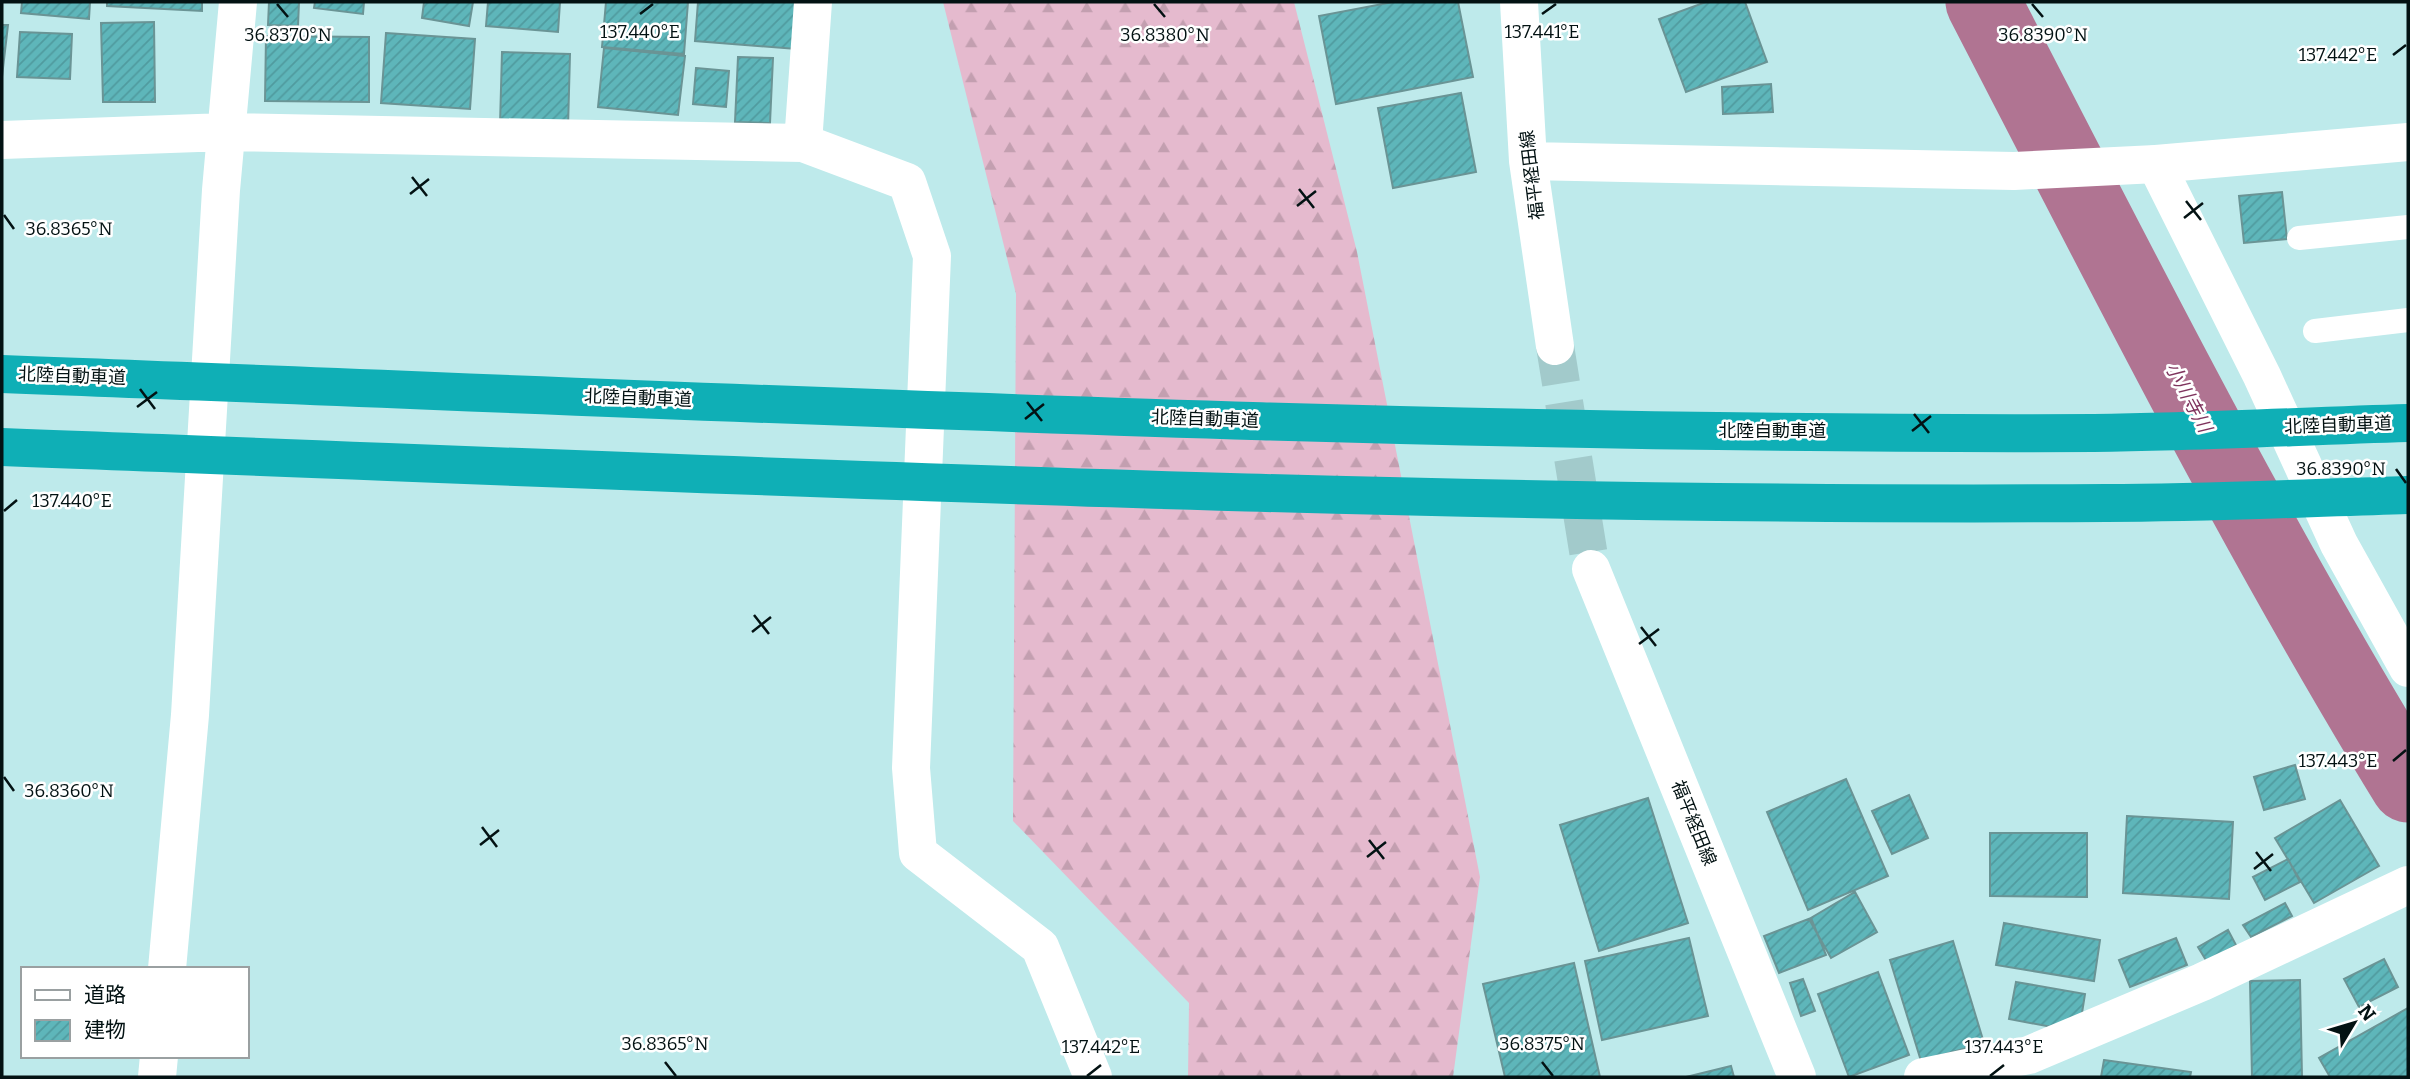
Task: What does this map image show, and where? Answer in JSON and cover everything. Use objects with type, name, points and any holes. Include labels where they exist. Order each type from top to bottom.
[{"type":"highway","name":"北陸自動車道","points":[[2,374],[1299,423],[1749,432],[2100,433],[2408,423]]},
{"type":"highway","points":[[2,447],[1284,495],[1725,502],[2111,503],[2408,495]]},
{"type":"street","points":[[167,967],[190,715],[221,190],[238,2]]},
{"type":"street","points":[[803,143],[813,2]]},
{"type":"street","name":"福平経田線","points":[[1518,2],[1528,161],[1556,346]]},
{"type":"street","points":[[2,140],[226,132],[803,143],[907,182],[932,256],[911,768],[918,853],[1040,947],[1093,1077]]},
{"type":"street","points":[[1528,161],[2014,171],[2156,164],[2408,142]]},
{"type":"street","points":[[2156,164],[2262,376],[2339,544],[2408,668]]},
{"type":"street","name":"福平経田線","points":[[1591,569],[1797,1077]]},
{"type":"street","points":[[1923,1077],[2029,1055],[2202,982],[2408,885]]},
{"type":"street","points":[[157,1077],[159,1058]]},
{"type":"lane","points":[[2299,238],[2408,227]]},
{"type":"lane","points":[[2315,331],[2408,320]]},
{"type":"green space","points":[[943,2],[1294,2],[1357,252],[1480,877],[1453,1077],[1188,1077],[1189,1003],[1013,821],[1016,294]]},
{"type":"building","points":[[22,2],[90,2],[89,19],[21,13]]},
{"type":"building","points":[[107,2],[202,2],[202,11],[107,6]]},
{"type":"building","points":[[269,2],[299,2],[298,26],[268,25]]},
{"type":"building","points":[[315,2],[364,2],[363,14],[314,8]]},
{"type":"building","points":[[424,2],[473,2],[469,26],[422,18]]},
{"type":"building","points":[[488,2],[560,2],[558,32],[486,26]]},
{"type":"building","points":[[606,2],[688,2],[684,54],[602,47]]},
{"type":"building","points":[[698,2],[799,2],[796,49],[695,41]]},
{"type":"building","points":[[1393,2],[1458,2],[1473,77],[1336,104],[1319,16]]},
{"type":"building","points":[[1706,2],[1745,2],[1767,62],[1686,92],[1659,19]]},
{"type":"building","points":[[154,22],[155,102],[103,102],[101,23]]},
{"type":"building","points":[[2,25],[8,25],[2,77]]},
{"type":"building","points":[[20,32],[72,34],[70,79],[17,77]]},
{"type":"building","points":[[386,33],[475,39],[470,109],[381,103]]},
{"type":"building","points":[[266,36],[369,37],[369,102],[265,101]]},
{"type":"building","points":[[604,48],[685,56],[678,115],[598,107]]},
{"type":"building","points":[[502,52],[570,54],[568,128],[500,125]]},
{"type":"building","points":[[738,57],[773,58],[770,123],[735,122]]},
{"type":"building","points":[[696,68],[729,71],[726,107],[693,104]]},
{"type":"building","points":[[1771,84],[1773,112],[1723,114],[1722,87]]},
{"type":"building","points":[[1461,93],[1476,172],[1393,188],[1378,108]]},
{"type":"building","points":[[2282,192],[2287,239],[2244,243],[2239,196]]},
{"type":"building","points":[[2295,765],[2305,799],[2264,810],[2254,777]]},
{"type":"building","points":[[1846,779],[1888,876],[1808,910],[1767,812]]},
{"type":"building","points":[[1909,795],[1928,838],[1892,854],[1872,811]]},
{"type":"building","points":[[1648,798],[1688,923],[1599,951],[1560,825]]},
{"type":"building","points":[[2340,800],[2379,866],[2314,903],[2275,838]]},
{"type":"building","points":[[2127,816],[2233,822],[2229,899],[2123,893]]},
{"type":"building","points":[[1990,833],[2087,833],[2087,897],[1990,896]]},
{"type":"building","points":[[2288,859],[2300,882],[2265,900],[2253,877]]},
{"type":"building","points":[[1855,892],[1877,932],[1831,958],[1809,919]]},
{"type":"building","points":[[2285,903],[2292,916],[2251,937],[2243,925]]},
{"type":"building","points":[[1811,918],[1826,955],[1779,973],[1764,936]]},
{"type":"building","points":[[2004,923],[2100,940],[2094,981],[1996,965]]},
{"type":"building","points":[[2228,930],[2236,945],[2207,962],[2198,947]]},
{"type":"building","points":[[1689,938],[1708,1016],[1602,1040],[1585,961]]},
{"type":"building","points":[[2176,938],[2187,965],[2130,987],[2119,960]]},
{"type":"building","points":[[1953,941],[1984,1043],[1921,1061],[1890,960]]},
{"type":"building","points":[[2384,959],[2398,987],[2359,1007],[2344,979]]},
{"type":"building","points":[[1574,963],[1600,1077],[1505,1077],[1483,984]]},
{"type":"building","points":[[1878,972],[1909,1055],[1849,1077],[1818,994]]},
{"type":"building","points":[[1803,979],[1815,1011],[1801,1016],[1790,983]]},
{"type":"building","points":[[2300,980],[2302,1077],[2252,1077],[2250,981]]},
{"type":"building","points":[[2016,982],[2085,994],[2079,1032],[2009,1019]]},
{"type":"building","points":[[2408,1008],[2408,1077],[2330,1077],[2319,1058]]},
{"type":"building","points":[[2104,1060],[2191,1072],[2190,1077],[2101,1077]]},
{"type":"building","points":[[1731,1066],[1734,1077],[1686,1077]]},
{"type":"waterway","name":"小川寺川","points":[[1983,2],[2136,299],[2241,495],[2295,593],[2408,785]]},
{"type":"tunnel","points":[[1555,346],[1591,569]]}]
